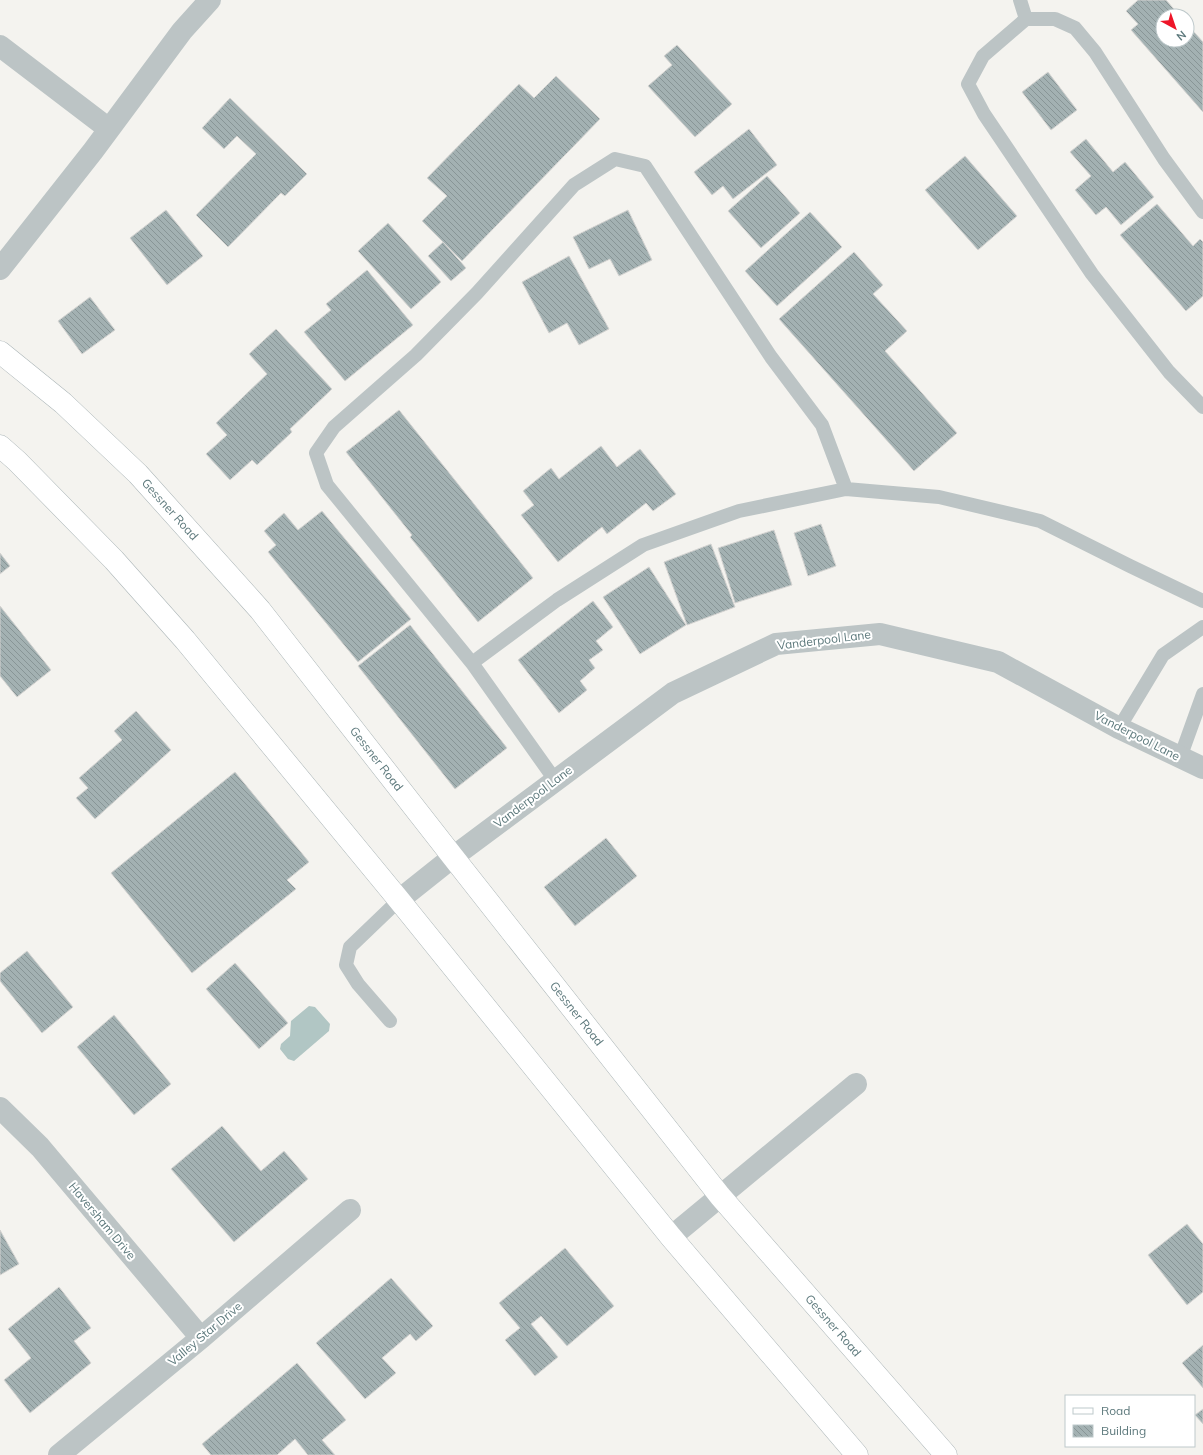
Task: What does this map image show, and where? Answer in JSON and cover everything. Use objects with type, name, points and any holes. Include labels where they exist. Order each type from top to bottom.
[{"type":"main road","name":"Gessner Road","points":[[0,352],[63,403],[144,480],[260,610],[452,857],[720,1196],[946,1455]]},
{"type":"main road","points":[[0,446],[17,461],[114,560],[185,640],[399,900],[671,1237],[857,1455]]},
{"type":"street","points":[[0,269],[109,129],[182,31],[210,0]]},
{"type":"street","points":[[0,46],[109,129]]},
{"type":"street","name":"Vanderpool Lane","points":[[399,900],[452,857],[673,693],[776,644],[880,634],[998,662],[1119,728],[1203,768]]},
{"type":"street","points":[[671,1237],[856,1084]]},
{"type":"street","name":"Haversham Drive","points":[[0,1108],[40,1147],[201,1338]]},
{"type":"street","name":"Valley Star Drive","points":[[59,1455],[201,1338],[350,1210]]},
{"type":"lane","points":[[1020,0],[1026,19]]},
{"type":"lane","points":[[1203,212],[1164,159],[1095,52],[1075,28],[1055,18],[1026,19],[983,56],[968,84],[984,114],[1092,274],[1169,372],[1203,407]]},
{"type":"lane","points":[[555,780],[472,663],[327,485],[316,453],[334,427],[416,355],[477,293],[574,185],[615,159],[645,166],[771,357],[822,425],[846,489]]},
{"type":"lane","points":[[472,663],[557,600],[643,545],[739,510],[846,489],[939,497],[1040,521],[1203,601]]},
{"type":"lane","points":[[1119,728],[1163,655],[1203,627]]},
{"type":"lane","points":[[1180,758],[1203,694]]},
{"type":"lane","points":[[390,1021],[358,984],[346,965],[350,948],[399,900]]},
{"type":"shaded area","points":[[309,1006],[315,1007],[330,1024],[329,1031],[294,1061],[288,1059],[280,1049],[281,1044],[290,1036],[291,1021]]},
{"type":"building","points":[[1138,0],[1166,0],[1173,8],[1155,8],[1155,48],[1195,48],[1195,33],[1203,42],[1203,112],[1131,30],[1138,24],[1126,11]]},
{"type":"building","points":[[677,45],[732,104],[695,137],[648,86],[672,65],[664,56]]},
{"type":"building","points":[[1048,72],[1077,110],[1051,130],[1022,92]]},
{"type":"building","points":[[556,76],[600,119],[462,261],[422,221],[447,196],[427,178],[519,84],[534,98]]},
{"type":"building","points":[[230,98],[307,174],[285,196],[281,193],[228,247],[196,215],[256,154],[237,136],[224,149],[202,128]]},
{"type":"building","points":[[749,129],[777,165],[733,199],[723,186],[712,195],[694,172]]},
{"type":"building","points":[[1086,139],[1113,172],[1125,162],[1154,197],[1121,225],[1106,207],[1096,215],[1075,190],[1091,176],[1070,152]]},
{"type":"building","points":[[965,156],[1017,216],[978,250],[925,190]]},
{"type":"building","points":[[767,176],[800,213],[761,248],[728,211]]},
{"type":"building","points":[[1157,204],[1193,246],[1200,239],[1203,242],[1203,296],[1186,311],[1120,235]]},
{"type":"building","points":[[166,210],[203,256],[167,285],[130,238]]},
{"type":"building","points":[[628,210],[652,260],[619,276],[610,259],[589,269],[573,237]]},
{"type":"building","points":[[810,212],[842,247],[777,306],[745,271]]},
{"type":"building","points":[[388,223],[441,282],[411,309],[358,251]]},
{"type":"building","points":[[443,242],[466,268],[451,281],[428,256]]},
{"type":"building","points":[[854,252],[883,285],[873,294],[907,331],[885,351],[957,433],[914,471],[779,319]]},
{"type":"building","points":[[569,256],[609,329],[579,345],[567,323],[549,333],[522,282]]},
{"type":"building","points":[[367,270],[413,325],[345,381],[304,332],[331,310],[326,304]]},
{"type":"building","points":[[90,297],[115,330],[82,354],[58,321]]},
{"type":"building","points":[[276,329],[332,389],[290,429],[292,432],[257,465],[252,460],[230,480],[206,454],[227,435],[216,423],[267,374],[249,354]]},
{"type":"building","points":[[399,410],[533,578],[478,622],[410,537],[412,535],[346,452]]},
{"type":"building","points":[[601,446],[617,467],[640,449],[676,494],[653,511],[646,503],[607,534],[602,527],[558,562],[521,515],[534,505],[523,491],[551,468],[559,479]]},
{"type":"building","points":[[322,511],[411,619],[358,662],[268,552],[276,545],[264,531],[284,513],[298,530]]},
{"type":"building","points":[[821,524],[836,566],[808,576],[794,533]]},
{"type":"building","points":[[774,530],[792,585],[735,603],[718,548]]},
{"type":"building","points":[[711,544],[735,607],[687,625],[664,562]]},
{"type":"building","points":[[0,553],[10,566],[0,574]]},
{"type":"building","points":[[649,567],[686,625],[640,654],[603,597]]},
{"type":"building","points":[[593,601],[613,627],[596,641],[603,650],[589,660],[595,668],[580,681],[587,690],[559,713],[518,660]]},
{"type":"building","points":[[0,606],[51,670],[17,697],[0,676]]},
{"type":"building","points":[[410,625],[507,748],[455,789],[358,666]]},
{"type":"building","points":[[136,711],[171,750],[95,819],[76,798],[88,788],[79,778],[122,740],[114,731]]},
{"type":"building","points":[[235,772],[309,862],[287,880],[296,889],[192,973],[111,873]]},
{"type":"building","points":[[606,838],[637,876],[575,926],[544,887]]},
{"type":"building","points":[[27,951],[73,1007],[42,1033],[0,981],[0,973]]},
{"type":"building","points":[[235,963],[288,1023],[259,1049],[206,989]]},
{"type":"building","points":[[114,1015],[171,1084],[134,1115],[77,1047]]},
{"type":"building","points":[[222,1126],[261,1171],[284,1151],[308,1179],[234,1242],[171,1169]]},
{"type":"building","points":[[1187,1224],[1203,1244],[1203,1292],[1187,1305],[1148,1255]]},
{"type":"building","points":[[0,1230],[19,1264],[0,1275]]},
{"type":"building","points":[[565,1248],[614,1306],[567,1346],[541,1316],[531,1324],[558,1357],[535,1376],[505,1340],[520,1328],[499,1303]]},
{"type":"building","points":[[391,1278],[433,1326],[416,1341],[410,1334],[382,1358],[396,1373],[365,1399],[316,1343]]},
{"type":"building","points":[[59,1287],[91,1328],[74,1341],[91,1363],[30,1413],[4,1380],[31,1358],[8,1329]]},
{"type":"building","points":[[1203,1345],[1203,1388],[1182,1363]]},
{"type":"building","points":[[297,1363],[346,1420],[322,1440],[335,1455],[308,1455],[295,1439],[277,1455],[211,1455],[202,1444]]},
{"type":"building","points":[[1203,1409],[1203,1424],[1195,1415]]}]
